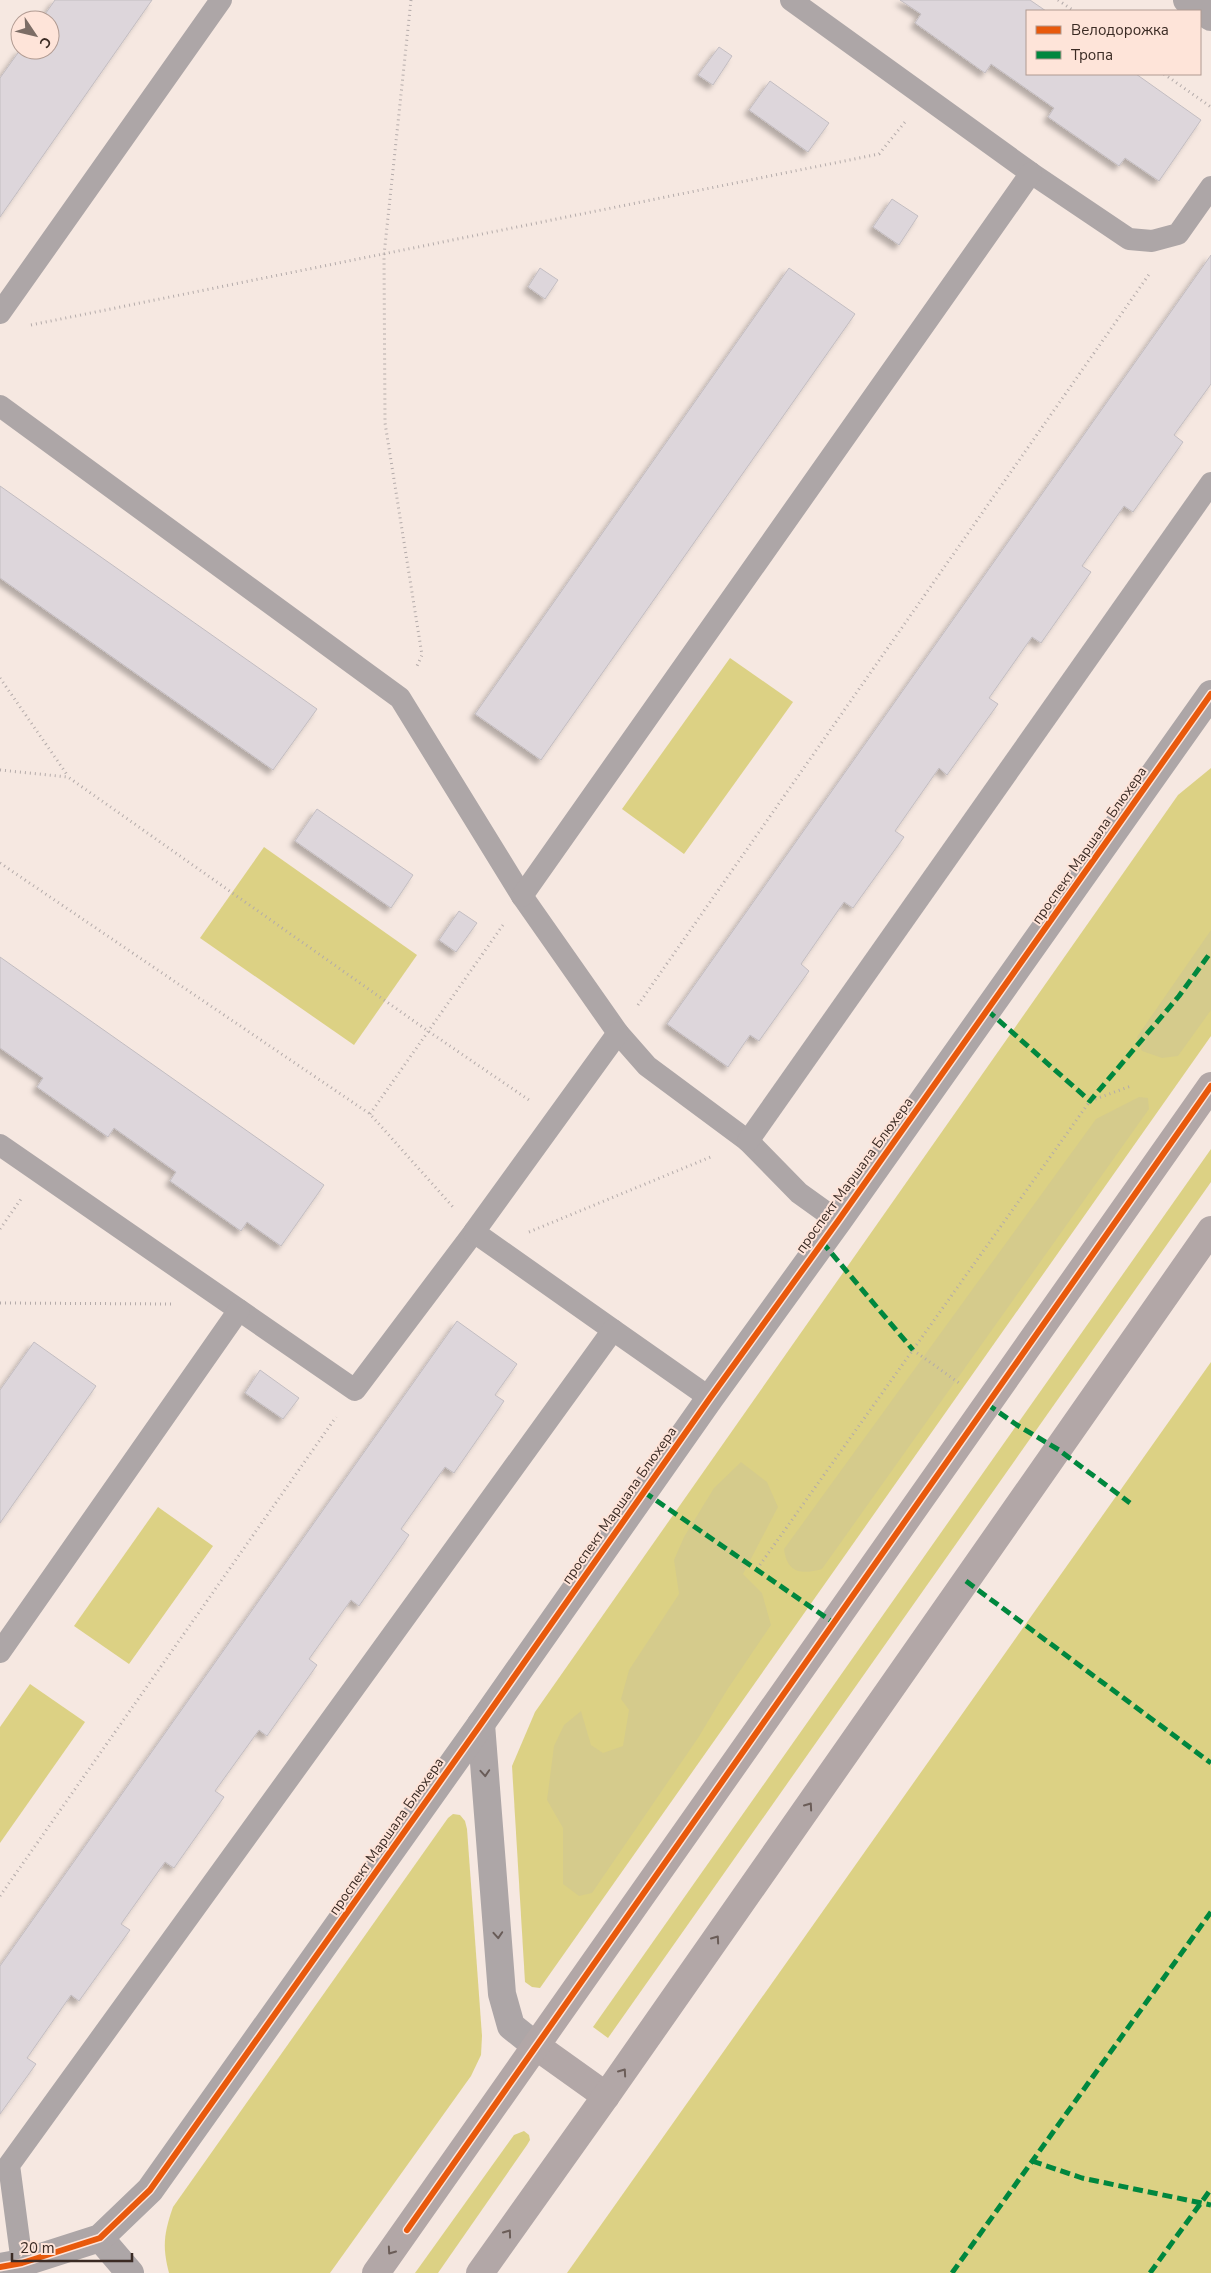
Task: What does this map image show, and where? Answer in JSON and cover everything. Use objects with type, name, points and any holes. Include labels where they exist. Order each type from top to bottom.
[{"type":"main road","points":[[376,2273],[1211,1086]]},
{"type":"main road","points":[[480,2273],[606,2096],[1211,1230]]},
{"type":"main road","points":[[536,2046],[606,2096]]},
{"type":"street","points":[[1187,0],[1211,17]]},
{"type":"street","name":"проспект Маршала Блюхера","points":[[11,2265],[100,2238],[150,2190],[1211,694]]},
{"type":"street","points":[[481,1724],[502,1994],[511,2026],[536,2046]]},
{"type":"street","points":[[100,2238],[130,2273]]},
{"type":"lane","points":[[0,313],[221,0]]},
{"type":"lane","points":[[792,0],[1031,173],[1129,239],[1152,241],[1178,234],[1211,187]]},
{"type":"lane","points":[[522,896],[1031,173]]},
{"type":"lane","points":[[0,406],[400,698],[522,896],[618,1033],[647,1066],[748,1141],[799,1194],[838,1221]]},
{"type":"lane","points":[[748,1141],[1211,483]]},
{"type":"lane","points":[[0,1145],[355,1390],[474,1232],[618,1033]]},
{"type":"lane","points":[[474,1232],[710,1398]]},
{"type":"lane","points":[[0,1652],[239,1310]]},
{"type":"lane","points":[[11,2265],[9,2165],[613,1330]]},
{"type":"path","points":[[400,698],[422,655],[384,423],[384,255],[411,0]]},
{"type":"path","points":[[1058,0],[1073,10]]},
{"type":"path","points":[[1165,75],[1211,107]]},
{"type":"path","points":[[29,326],[879,154],[926,97]]},
{"type":"path","points":[[618,1033],[1178,234]]},
{"type":"path","points":[[0,678],[68,777],[428,1032],[557,1118]]},
{"type":"path","points":[[0,770],[68,777]]},
{"type":"path","points":[[0,863],[370,1114],[474,1232]]},
{"type":"path","points":[[370,1114],[522,896]]},
{"type":"path","points":[[757,1569],[1090,1102],[1131,1086]]},
{"type":"path","points":[[494,1247],[748,1141]]},
{"type":"path","points":[[0,1303],[178,1304]]},
{"type":"path","points":[[913,1350],[987,1404]]},
{"type":"path","points":[[0,1896],[355,1390]]},
{"type":"shaded area","points":[[730,658],[793,702],[684,854],[622,809]]},
{"type":"shaded area","points":[[1211,768],[1211,1036],[540,1988],[532,1987],[525,1982],[512,1766],[535,1712],[1178,795]]},
{"type":"shaded area","points":[[264,847],[417,955],[354,1045],[200,938]]},
{"type":"shaded area","points":[[1211,930],[1211,1010],[1178,1056],[1162,1058],[1142,1051],[1137,1037]]},
{"type":"shaded area","points":[[1139,1097],[1148,1098],[1149,1109],[822,1569],[808,1572],[796,1570],[788,1563],[784,1549],[1096,1119]]},
{"type":"shaded area","points":[[1211,1149],[1211,1182],[608,2038],[593,2027]]},
{"type":"shaded area","points":[[1211,1362],[1211,2273],[567,2273]]},
{"type":"shaded area","points":[[741,1462],[767,1482],[778,1507],[743,1574],[762,1593],[771,1625],[727,1690],[698,1738],[592,1893],[579,1896],[563,1884],[563,1828],[547,1800],[554,1746],[564,1725],[581,1711],[591,1745],[603,1753],[623,1746],[629,1710],[621,1699],[629,1670],[679,1594],[674,1560],[684,1537],[714,1488]]},
{"type":"shaded area","points":[[158,1507],[213,1546],[129,1664],[74,1626]]},
{"type":"shaded area","points":[[30,1684],[85,1722],[0,1843],[0,1727]]},
{"type":"shaded area","points":[[453,1814],[460,1815],[465,1821],[467,1829],[482,2036],[481,2055],[471,2076],[330,2273],[169,2273],[165,2255],[165,2240],[173,2207],[448,1818]]},
{"type":"shaded area","points":[[524,2131],[529,2135],[530,2140],[527,2145],[438,2273],[415,2273],[514,2135]]},
{"type":"building","points":[[55,0],[152,0],[0,217],[0,78],[13,60],[60,60],[60,10],[48,10]]},
{"type":"building","points":[[900,0],[1030,0],[1045,10],[1026,10],[1026,75],[1137,75],[1201,120],[1159,181],[1125,158],[1119,166],[1048,117],[1054,108],[991,64],[985,73],[915,23],[921,14]]},
{"type":"building","points":[[719,47],[732,56],[713,85],[698,75]]},
{"type":"building","points":[[770,81],[829,123],[808,152],[749,110]]},
{"type":"building","points":[[892,199],[918,216],[899,245],[873,227]]},
{"type":"building","points":[[1211,255],[1211,384],[1174,435],[1183,442],[1133,512],[1124,506],[1082,566],[1091,572],[1041,643],[1032,637],[989,698],[998,704],[947,775],[939,768],[895,831],[904,837],[853,908],[844,902],[801,964],[809,971],[759,1041],[750,1035],[728,1067],[667,1024]]},
{"type":"building","points":[[540,268],[558,280],[545,299],[528,287]]},
{"type":"building","points":[[789,268],[855,314],[541,760],[475,714]]},
{"type":"building","points":[[0,486],[317,709],[273,770],[0,578]]},
{"type":"building","points":[[317,809],[413,875],[391,908],[295,841]]},
{"type":"building","points":[[459,911],[477,923],[456,952],[439,940]]},
{"type":"building","points":[[0,957],[324,1185],[281,1246],[247,1222],[241,1231],[170,1181],[176,1172],[114,1128],[108,1137],[37,1087],[43,1078],[0,1048]]},
{"type":"building","points":[[457,1321],[517,1364],[495,1395],[504,1401],[454,1473],[445,1467],[401,1529],[409,1535],[359,1606],[351,1600],[309,1659],[317,1665],[267,1736],[259,1730],[215,1791],[224,1797],[174,1868],[165,1862],[121,1924],[130,1930],[79,2001],[71,1995],[27,2058],[36,2064],[0,2114],[0,1966]]},
{"type":"building","points":[[34,1342],[96,1386],[0,1523],[0,1390]]},
{"type":"building","points":[[260,1370],[299,1398],[283,1419],[245,1393]]},
{"type":"marked path","points":[[987,1010],[1090,1101],[1179,996],[1211,952]]},
{"type":"marked path","points":[[822,1242],[913,1350]]},
{"type":"marked path","points":[[987,1404],[1017,1425],[1059,1450],[1130,1503]]},
{"type":"marked path","points":[[644,1492],[834,1623]]},
{"type":"marked path","points":[[966,1581],[1211,1763]]},
{"type":"marked path","points":[[952,2273],[1211,1912]]},
{"type":"marked path","points":[[1032,2161],[1082,2178],[1211,2205]]},
{"type":"marked path","points":[[1150,2273],[1211,2189]]},
{"type":"cycle path","points":[[0,2267],[22,2263],[100,2238],[150,2190],[1211,694]]},
{"type":"cycle path","points":[[407,2230],[1211,1086]]}]
